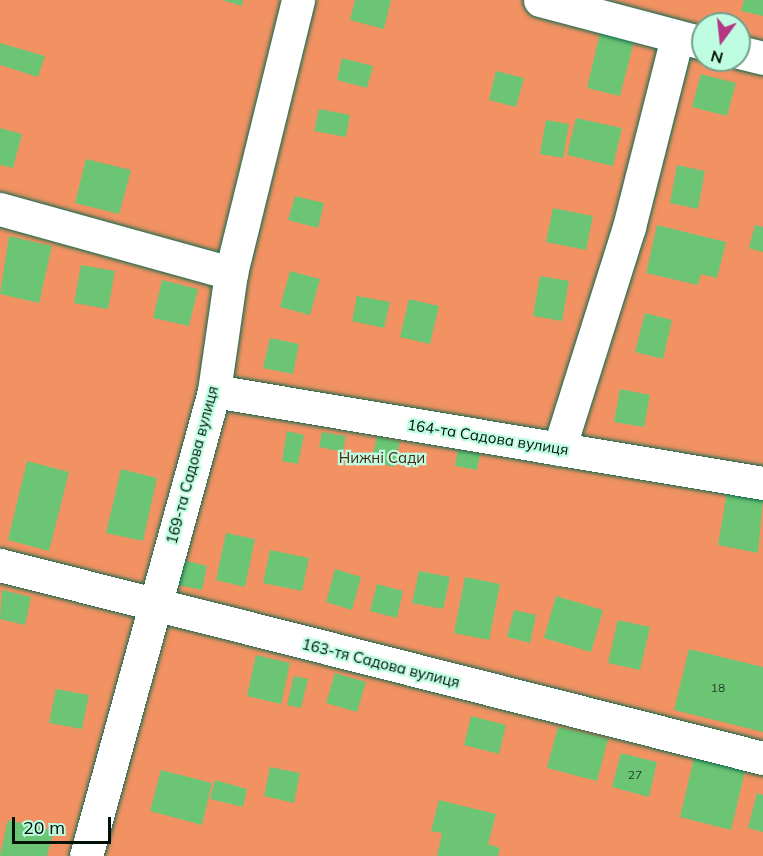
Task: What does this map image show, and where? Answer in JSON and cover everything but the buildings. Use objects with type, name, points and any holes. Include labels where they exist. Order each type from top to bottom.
[{"type":"street","name":"169-та Садова вулиця","points":[[86,856],[153,606],[214,392],[231,273],[298,0]]},
{"type":"street","points":[[540,0],[690,40],[559,449]]},
{"type":"street","points":[[0,209],[231,273]]},
{"type":"street","name":"164-та Садова вулиця","points":[[214,392],[763,483]]},
{"type":"street","name":"163-тя Садова вулиця","points":[[0,565],[153,606],[763,758]]},
{"type":"green space","name":"Нижні Сади","points":[[0,0],[763,0],[763,856],[0,856]]}]
